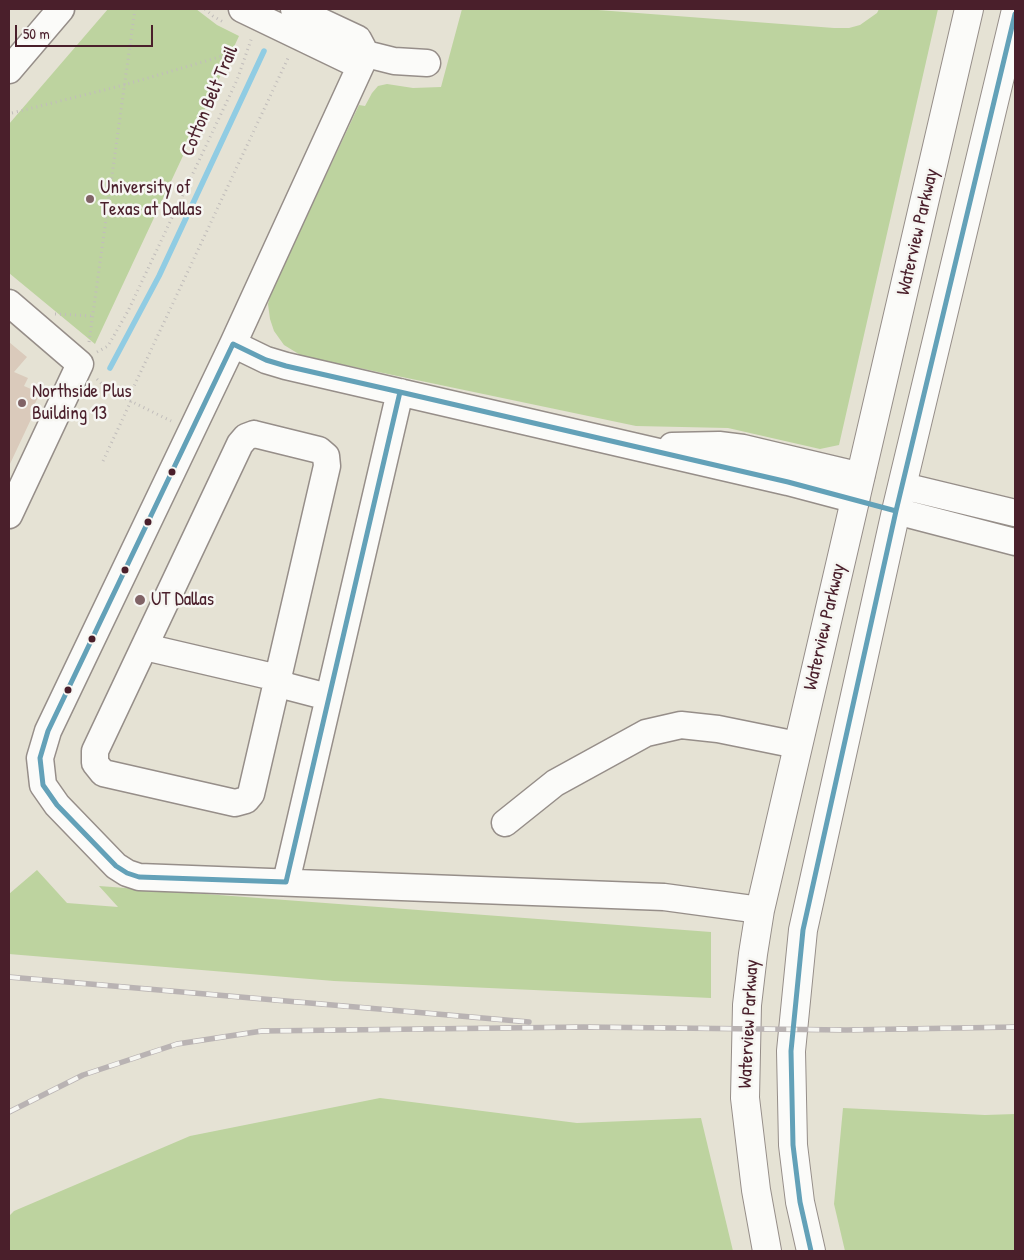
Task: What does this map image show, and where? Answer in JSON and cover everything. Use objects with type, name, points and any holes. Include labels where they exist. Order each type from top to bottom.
[{"type":"main road","name":"Waterview Parkway","points":[[767,1251],[756,1190],[745,1098],[747,1005],[760,910],[969,9]]},
{"type":"main road","points":[[811,1251],[800,1202],[793,1136],[791,1051],[803,930],[899,499],[1015,14]]},
{"type":"main road","points":[[859,488],[899,499]]},
{"type":"street","points":[[9,70],[61,9]]},
{"type":"street","points":[[294,9],[358,39],[366,54]]},
{"type":"street","points":[[249,20],[348,60],[366,54],[394,61],[427,63]]},
{"type":"street","points":[[366,54],[233,344],[48,731],[40,758],[42,785],[57,805],[116,866],[127,873],[139,876],[664,897],[760,910]]},
{"type":"street","points":[[9,303],[80,364],[9,515]]},
{"type":"street","points":[[233,344],[266,360],[649,450],[859,488]]},
{"type":"street","points":[[286,882],[400,392]]},
{"type":"street","points":[[254,434],[319,450],[326,456],[327,466],[278,678],[250,794],[246,800],[235,803],[103,773],[95,763],[95,751],[240,444],[246,437],[254,434]]},
{"type":"street","points":[[899,499],[1015,513]]},
{"type":"street","points":[[899,499],[1015,542]]},
{"type":"street","points":[[145,647],[278,678],[289,674],[330,690]]},
{"type":"street","points":[[505,824],[555,783],[646,733],[681,725],[797,745]]},
{"type":"path","points":[[80,364],[89,344],[135,9]]},
{"type":"path","name":"Cotton Belt Trail","points":[[80,364],[108,346],[128,311],[237,80],[249,20]]},
{"type":"path","points":[[103,461],[129,400],[290,53]]},
{"type":"path","points":[[12,113],[124,85],[222,56]]},
{"type":"path","points":[[56,314],[92,316]]},
{"type":"path","points":[[108,390],[173,422]]},
{"type":"green space","name":"University of Texas at Dallas","points":[[108,9],[196,9],[217,25],[239,36],[95,344],[9,273],[9,124]]},
{"type":"green space","points":[[462,9],[585,9],[849,28],[860,25],[877,13],[879,9],[938,9],[839,445],[820,449],[728,428],[636,426],[302,356],[284,345],[274,331],[270,319],[268,304],[272,290],[359,105],[365,106],[378,86],[387,84],[413,88],[441,87]]},
{"type":"green space","points":[[37,870],[67,903],[118,907],[99,886],[711,932],[711,998],[334,981],[9,954],[9,894]]},
{"type":"green space","points":[[380,1098],[577,1123],[701,1118],[733,1251],[9,1251],[9,1216],[14,1211],[190,1136]]},
{"type":"green space","points":[[843,1108],[985,1115],[1015,1114],[1015,1251],[845,1251],[834,1204]]},
{"type":"building","name":"Northside Plus Building 13","points":[[9,342],[27,357],[14,372],[28,378],[24,386],[40,393],[30,414],[33,415],[9,466]]},
{"type":"waterway","points":[[110,368],[159,276],[264,51]]},
{"type":"railway","points":[[9,977],[529,1022]]},
{"type":"railway","points":[[9,1112],[83,1075],[177,1044],[262,1031],[584,1027],[846,1030],[1015,1027]]},
{"type":"transit line","points":[[811,1251],[800,1202],[793,1145],[791,1051],[803,930],[896,511],[1015,14]]},
{"type":"transit line","points":[[233,344],[266,360],[286,366],[400,392],[286,882],[139,877],[127,873],[116,866],[57,805],[43,785],[40,758],[48,731],[233,344]]},
{"type":"transit line","points":[[400,392],[788,482],[896,511]]},
{"type":"place","name":"University of Texas at Dallas","points":[[90,199]]},
{"type":"place","name":"Northside Plus Building 13","points":[[22,403]]},
{"type":"place","name":"UT Dallas","points":[[140,600]]}]
